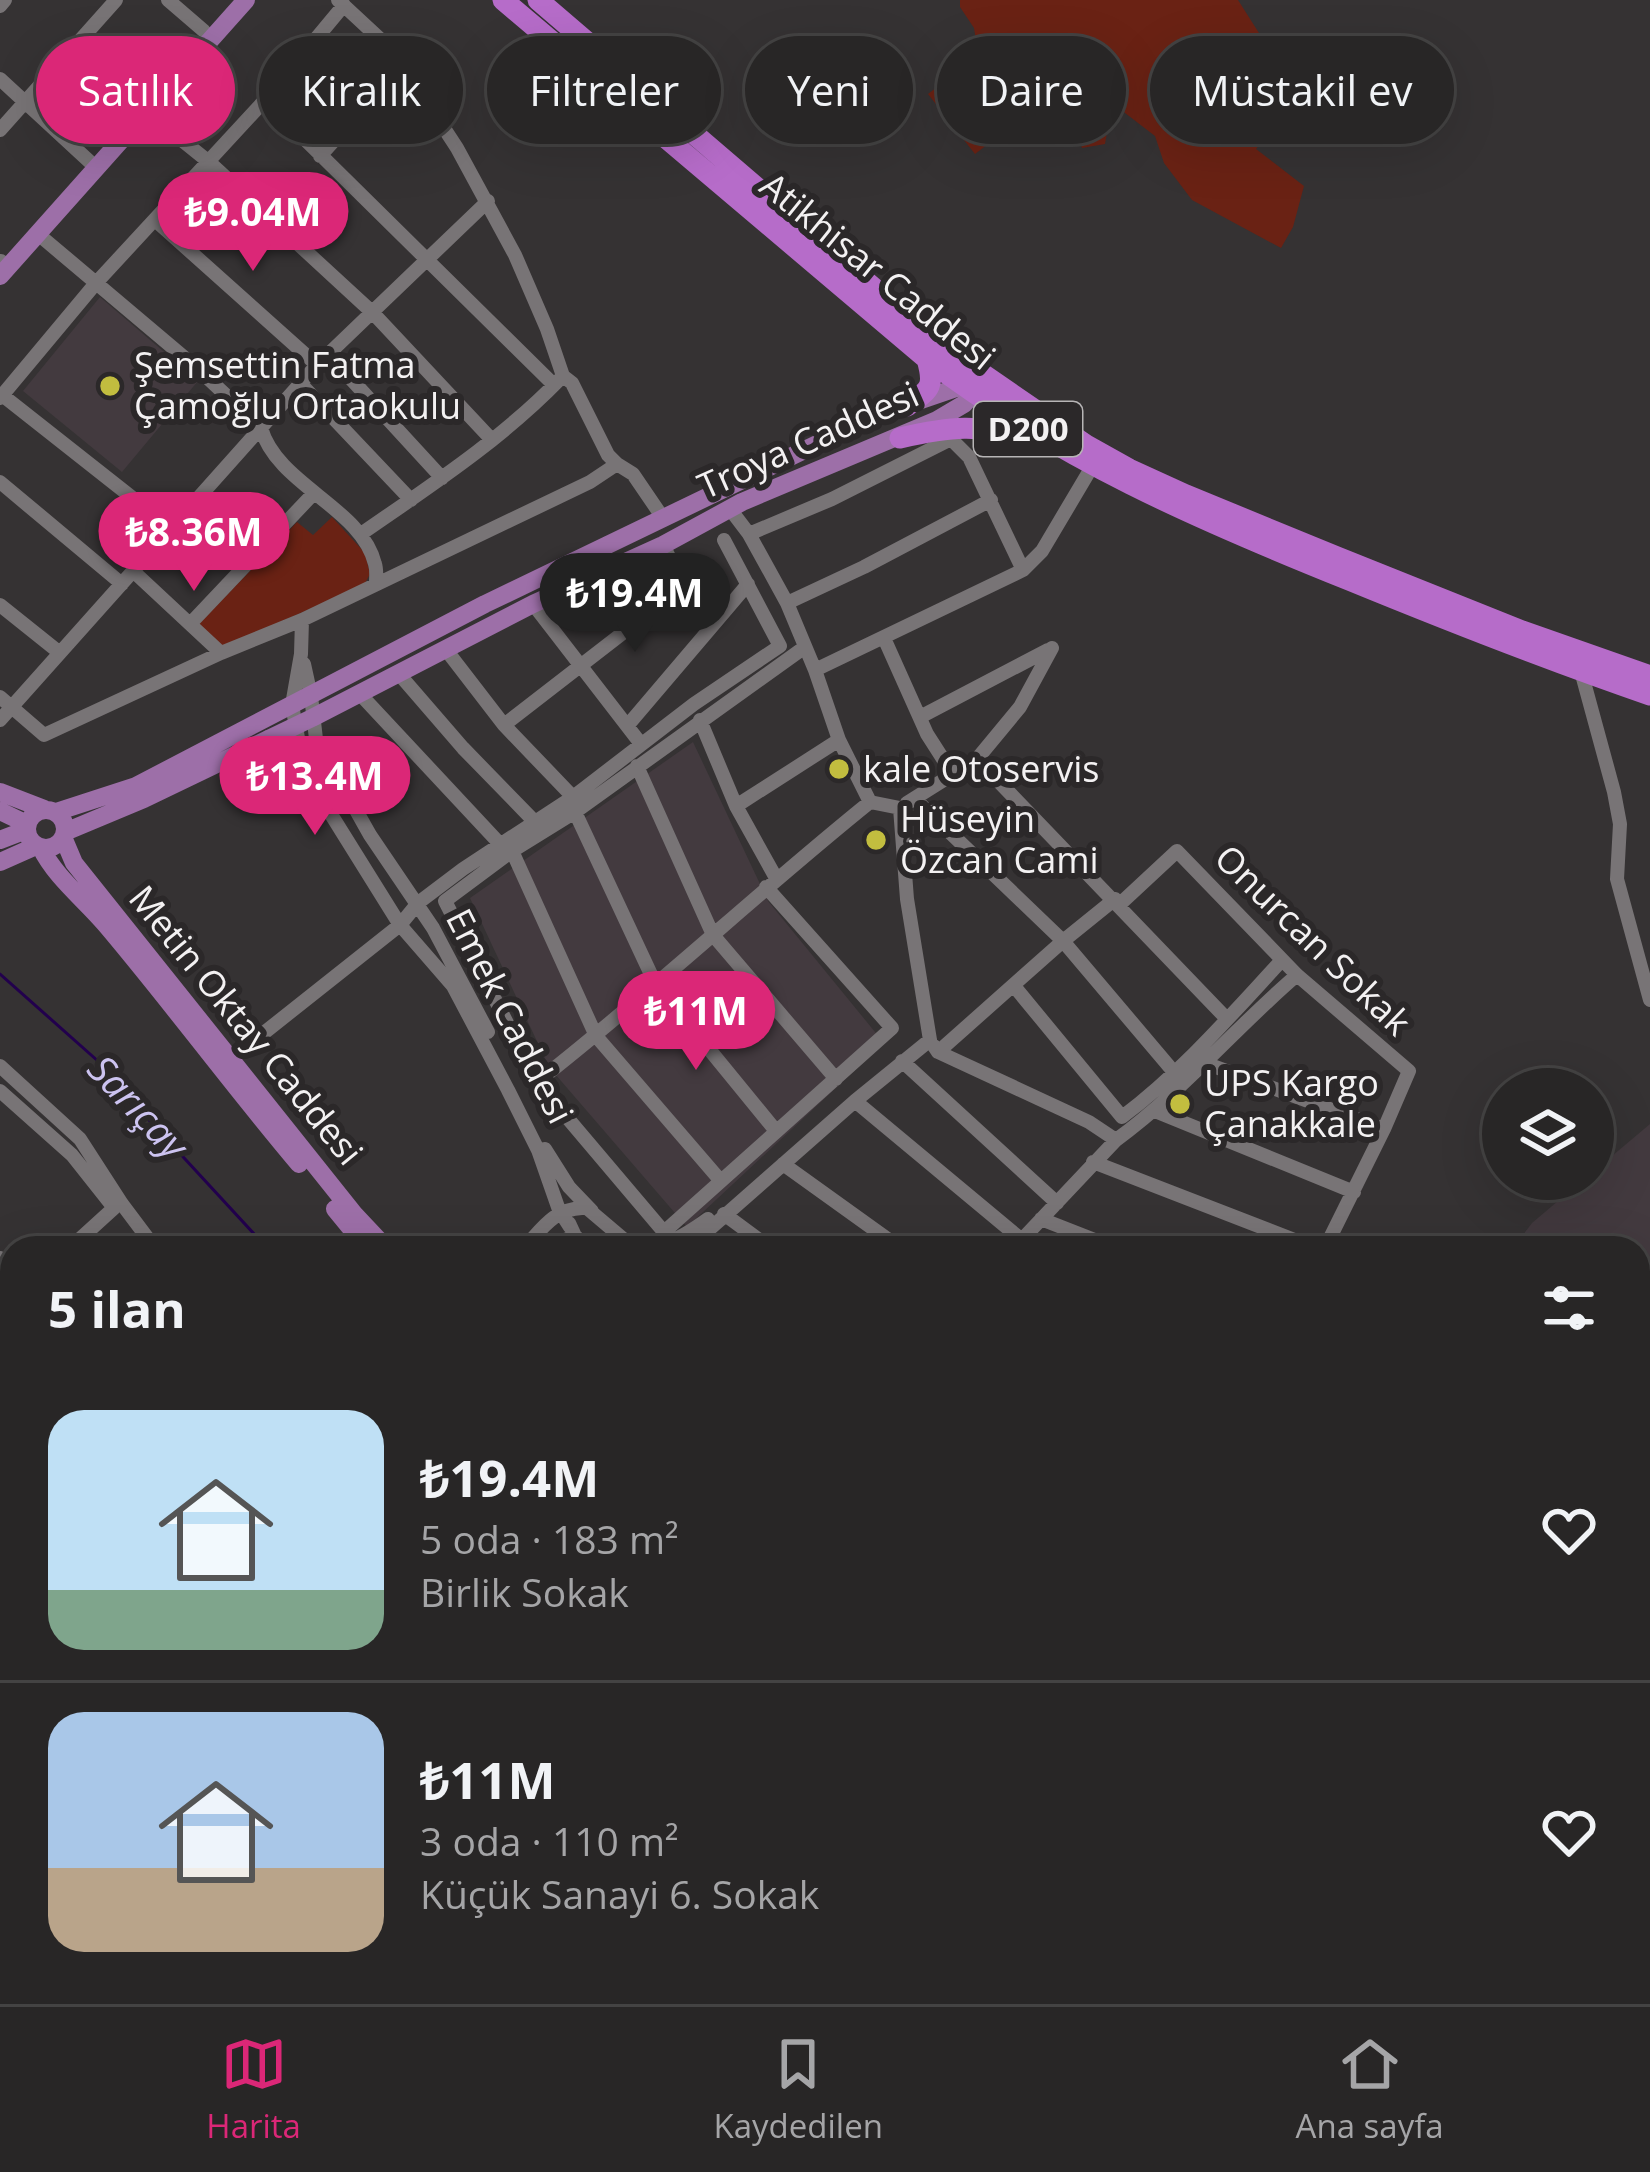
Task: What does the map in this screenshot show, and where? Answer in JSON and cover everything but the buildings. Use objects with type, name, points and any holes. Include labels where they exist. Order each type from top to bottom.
[{"type":"highway","name":"Atikhisar Caddesi","points":[[503,0],[927,359],[1186,495],[1522,632],[1650,676]]},
{"type":"highway","name":"Atikhisar Caddesi","points":[[538,0],[1052,445],[1230,533],[1650,695]]},
{"type":"highway","points":[[907,406],[928,391],[932,380],[927,359]]},
{"type":"highway","points":[[900,438],[966,426],[1052,445]]},
{"type":"main road","points":[[0,261],[230,0]]},
{"type":"main road","points":[[214,36],[246,0]]},
{"type":"main road","points":[[0,276],[118,144]]},
{"type":"main road","name":"Troya Caddesi","points":[[64,835],[268,737],[307,711],[340,680],[485,604],[884,413],[974,382]]},
{"type":"main road","name":"Troya Caddesi","points":[[50,811],[136,785],[359,693],[730,509],[937,421],[974,382]]},
{"type":"main road","points":[[0,792],[50,811],[64,821],[64,835],[56,845],[33,837],[0,811]]},
{"type":"main road","points":[[33,837],[33,814],[50,811]]},
{"type":"main road","name":"Metin Oktay Caddesi","points":[[64,835],[74,863],[375,1236]]},
{"type":"main road","points":[[0,840],[33,837]]},
{"type":"main road","points":[[0,862],[33,837]]},
{"type":"main road","name":"Metin Oktay Caddesi","points":[[33,837],[52,870],[109,928],[357,1236]]},
{"type":"street","points":[[0,130],[116,0]]},
{"type":"street","points":[[168,0],[205,32]]},
{"type":"street","points":[[315,36],[341,3],[377,36]]},
{"type":"street","points":[[0,79],[90,162]]},
{"type":"street","points":[[172,529],[1,396],[96,284],[259,107]]},
{"type":"street","points":[[186,144],[373,313],[492,440]]},
{"type":"street","points":[[308,144],[558,380],[572,383],[608,454],[633,474],[663,518]]},
{"type":"street","points":[[320,156],[331,144]]},
{"type":"street","points":[[453,144],[488,201],[538,309],[558,380]]},
{"type":"street","points":[[0,720],[6,702],[60,652],[323,359],[488,201]]},
{"type":"street","points":[[155,220],[323,359],[442,478]]},
{"type":"street","points":[[38,234],[261,428],[265,442],[361,534],[375,564],[376,583]]},
{"type":"street","points":[[361,534],[492,440],[558,380]]},
{"type":"street","points":[[301,383],[410,500]]},
{"type":"street","points":[[749,534],[832,499],[951,439],[969,457],[1023,570]]},
{"type":"street","points":[[6,702],[44,735],[302,620],[590,482],[617,464]]},
{"type":"street","points":[[815,670],[1023,570],[1042,551],[1093,465]]},
{"type":"street","points":[[0,482],[122,584]]},
{"type":"street","points":[[190,624],[314,493]]},
{"type":"street","points":[[787,603],[991,500]]},
{"type":"street","points":[[730,509],[787,603],[839,740],[870,802]]},
{"type":"street","points":[[700,720],[771,883],[892,1028],[664,1232],[537,1082],[445,901],[534,821],[574,804],[641,744],[780,646],[724,540]]},
{"type":"street","points":[[504,724],[637,622],[674,568],[663,545]]},
{"type":"street","points":[[133,571],[221,653]]},
{"type":"street","points":[[628,725],[748,584]]},
{"type":"street","points":[[533,604],[641,744]]},
{"type":"street","points":[[0,605],[60,652]]},
{"type":"street","points":[[302,620],[307,711]]},
{"type":"street","points":[[884,638],[952,773]]},
{"type":"street","points":[[230,1059],[400,925],[418,903],[637,766],[805,647]]},
{"type":"street","points":[[870,802],[900,808],[977,759],[1020,707],[1052,648],[920,717]]},
{"type":"street","points":[[447,651],[574,804],[655,983],[776,1131]]},
{"type":"street","points":[[303,661],[340,680]]},
{"type":"street","points":[[1581,671],[1614,792],[1620,824],[1617,879],[1650,1000]]},
{"type":"street","points":[[399,674],[534,821]]},
{"type":"street","points":[[359,693],[506,848],[596,1036],[720,1180]]},
{"type":"street","name":"Emek Caddesi","points":[[307,711],[320,745],[370,835],[418,903],[471,998],[550,1159],[587,1210],[620,1236]]},
{"type":"street","name":"Emek Caddesi","points":[[307,711],[304,771],[400,925],[453,986],[538,1150],[561,1212],[576,1236]]},
{"type":"street","points":[[268,737],[304,771]]},
{"type":"street","points":[[736,806],[839,740]]},
{"type":"street","points":[[977,759],[1228,1018]]},
{"type":"street","points":[[637,766],[713,935],[836,1079]]},
{"type":"street","points":[[914,799],[1063,941],[1173,1071]]},
{"type":"street","points":[[537,1082],[870,802]]},
{"type":"street","points":[[900,808],[907,899],[934,1046]]},
{"type":"street","name":"Onurcan Sokak","points":[[1118,902],[1178,851],[1297,975],[1409,1071],[1384,1130]]},
{"type":"street","points":[[701,1236],[902,1061],[934,1046],[1118,902]]},
{"type":"street","points":[[1633,938],[1650,934]]},
{"type":"street","points":[[1014,986],[1122,1117],[1282,960]]},
{"type":"street","points":[[1025,1236],[1093,1162],[1155,1111],[1297,975]]},
{"type":"street","points":[[934,1046],[1089,1122],[1116,1140]]},
{"type":"street","points":[[902,1061],[1057,1203]]},
{"type":"street","points":[[1202,1062],[1384,1130],[1331,1236]]},
{"type":"street","points":[[0,1066],[80,1139],[145,1236]]},
{"type":"street","points":[[0,1091],[72,1155],[114,1208],[83,1236]]},
{"type":"street","points":[[854,1102],[1009,1236]]},
{"type":"street","points":[[1155,1111],[1354,1192]]},
{"type":"street","points":[[1093,1162],[1285,1236]]},
{"type":"street","points":[[783,1164],[883,1236]]},
{"type":"street","points":[[535,1236],[561,1212],[587,1210]]},
{"type":"street","points":[[565,1236],[572,1232],[570,1216],[587,1210]]},
{"type":"street","points":[[683,1236],[724,1214]]},
{"type":"street","points":[[724,1214],[754,1236]]},
{"type":"street","points":[[1041,1219],[1084,1236]]},
{"type":"shaded area","points":[[960,0],[1238,0],[1261,36],[1150,36],[1150,132],[1126,114],[1126,36],[975,36]]},
{"type":"shaded area","points":[[967,144],[988,144],[975,154]]},
{"type":"shaded area","points":[[1158,144],[1260,144],[1256,149],[1304,186],[1293,227],[1281,248],[1192,200],[1164,163]]},
{"type":"shaded area","name":"Şemsettin Fatma Çamoğlu Ortaokulu","points":[[100,297],[198,381],[122,472],[23,391]]},
{"type":"shaded area","points":[[332,517],[365,553],[370,574],[364,585],[222,648],[197,626],[297,522],[313,535]]},
{"type":"shaded area","points":[[693,742],[768,901],[884,1043],[687,1227],[549,1067],[470,898]]},
{"type":"shaded area","points":[[1650,1124],[1650,1236],[1522,1236],[1559,1200],[1614,1200],[1614,1154]]},
{"type":"waterway","name":"Sarıçay","points":[[0,974],[99,1062],[256,1236]]},
{"type":"place","name":"Şemsettin Fatma Çamoğlu Ortaokulu","points":[[110,386]]},
{"type":"place","name":"kale Otoservis","points":[[839,769]]},
{"type":"place","name":"Hüseyin Özcan Cami","points":[[876,840]]},
{"type":"place","name":"UPS Kargo Çanakkale","points":[[1180,1104]]}]
